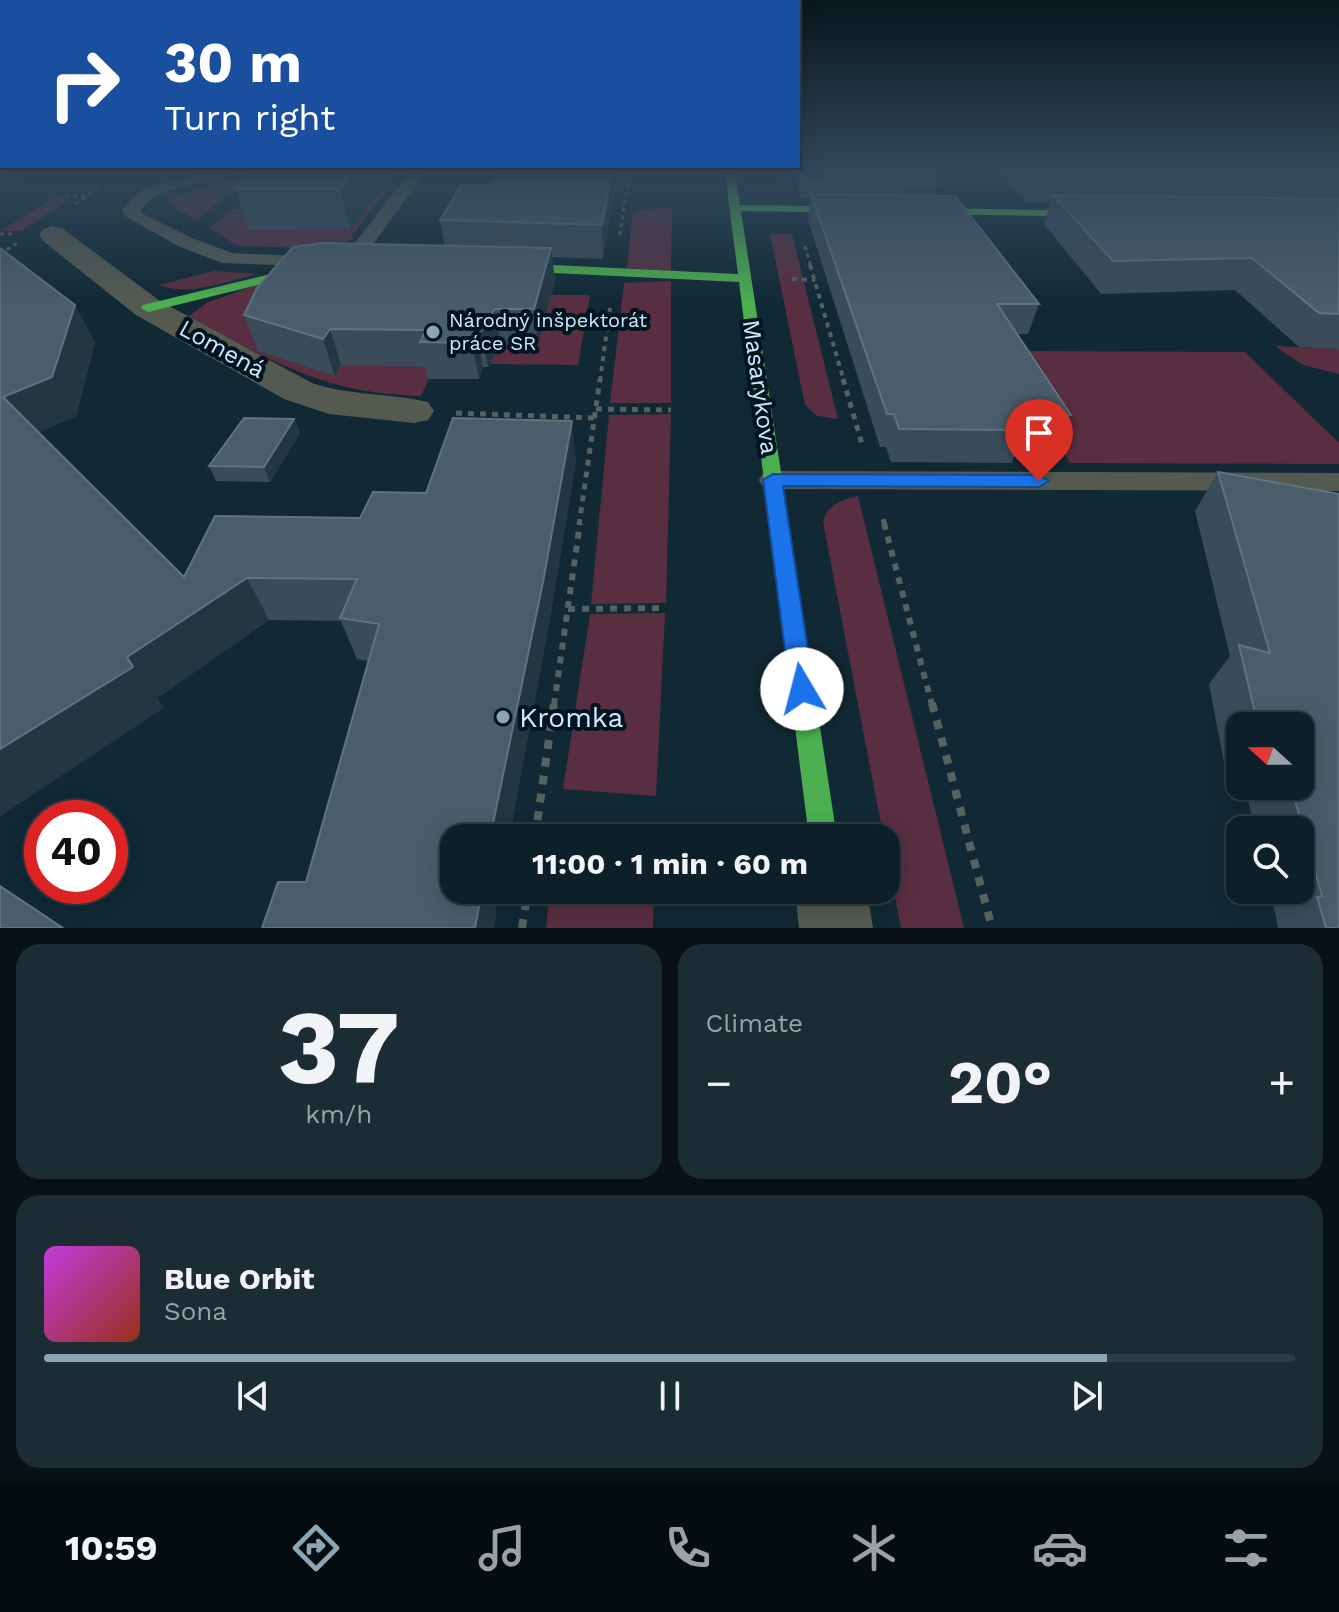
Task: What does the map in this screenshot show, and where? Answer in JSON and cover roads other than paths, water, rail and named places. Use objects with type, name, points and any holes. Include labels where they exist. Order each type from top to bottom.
[{"type":"street","name":"Masarykova","points":[[736,217],[821,824]]},
{"type":"street","name":"Lomená","points":[[53,235],[148,308],[298,391],[329,402],[414,411]]},
{"type":"street","points":[[148,308],[297,269],[378,264]]},
{"type":"street","points":[[478,265],[746,278]]},
{"type":"street","points":[[833,904],[836,928]]},
{"type":"lane","points":[[137,217],[185,242],[229,259],[341,264],[380,217]]},
{"type":"lane","points":[[773,480],[1339,482]]},
{"type":"place","name":"Národný inšpektorát práce SR","points":[[433,332]]},
{"type":"place","name":"Kromka","points":[[503,717]]}]
